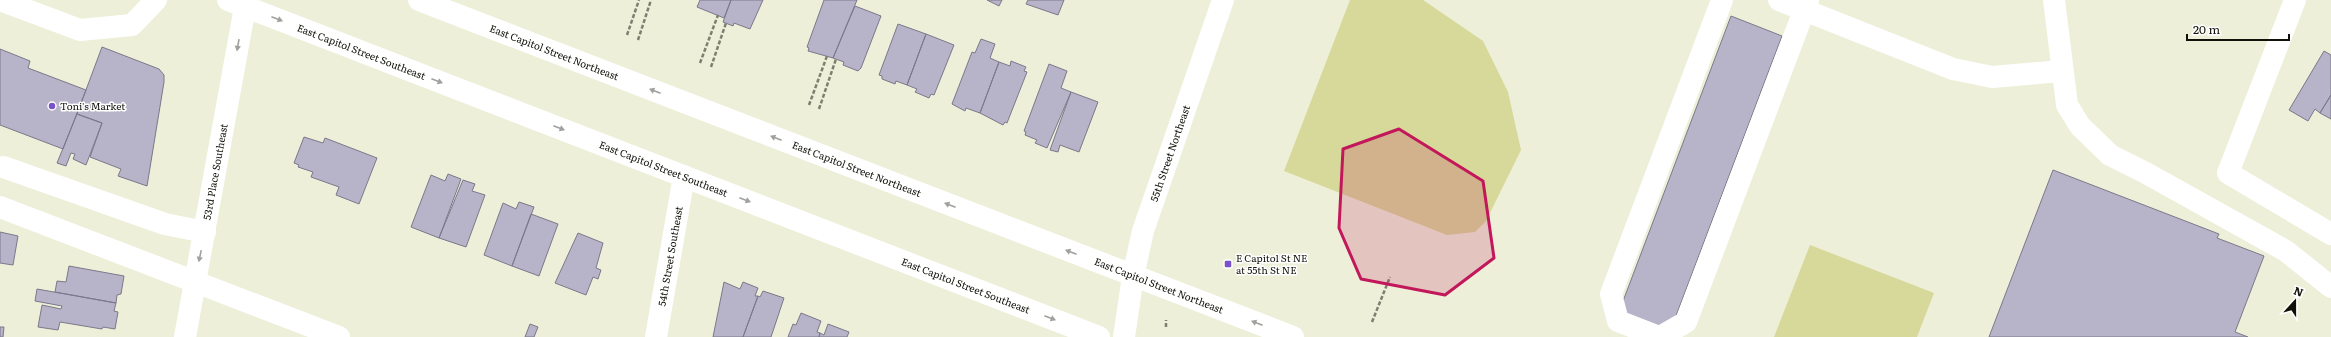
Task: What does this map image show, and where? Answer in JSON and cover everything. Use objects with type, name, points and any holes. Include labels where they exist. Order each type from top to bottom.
[{"type":"main road","points":[[0,0],[80,30],[132,25],[156,0]]},
{"type":"main road","name":"East Capitol Street Northeast","points":[[419,0],[1294,337]]},
{"type":"main road","points":[[1722,0],[1611,294],[1618,321],[1660,337],[1686,322],[1806,5]]},
{"type":"main road","points":[[1779,0],[1806,5],[1952,69],[1992,77],[2062,71]]},
{"type":"main road","points":[[2054,0],[2067,105],[2080,126],[2110,155],[2146,173],[2286,251],[2331,287]]},
{"type":"main road","points":[[2295,0],[2228,173],[2331,234]]},
{"type":"main road","name":"55th Street Northeast","points":[[1124,337],[1143,231],[1219,1]]},
{"type":"main road","name":"East Capitol Street Southeast","points":[[236,3],[1099,337]]},
{"type":"main road","name":"53rd Place Southeast","points":[[185,337],[205,232],[236,3]]},
{"type":"main road","points":[[3,167],[165,224],[205,232]]},
{"type":"main road","name":"54th Street Southeast","points":[[656,337],[684,176]]},
{"type":"main road","points":[[0,207],[195,280],[340,337]]},
{"type":"path","points":[[627,35],[639,0]]},
{"type":"path","points":[[638,40],[651,0]]},
{"type":"path","points":[[700,63],[718,15]]},
{"type":"path","points":[[711,67],[726,23]]},
{"type":"path","points":[[809,105],[827,56]]},
{"type":"path","points":[[819,108],[836,59]]},
{"type":"path","points":[[1372,322],[1390,277]]},
{"type":"path","points":[[1166,320],[1166,327]]},
{"type":"highlighted area","points":[[1399,129],[1483,181],[1494,258],[1445,295],[1361,279],[1339,228],[1343,149]]},
{"type":"green space","points":[[1350,0],[1423,0],[1483,41],[1508,92],[1521,150],[1486,221],[1475,232],[1447,235],[1284,171]]},
{"type":"green space","points":[[1810,245],[1934,293],[1917,337],[1774,337]]},
{"type":"building","points":[[700,0],[731,0],[724,18],[697,7]]},
{"type":"building","points":[[731,0],[763,0],[750,29],[734,23],[733,26],[723,22]]},
{"type":"building","points":[[824,0],[857,0],[833,58],[808,51],[809,48],[807,47]]},
{"type":"building","points":[[987,0],[1002,0],[999,6]]},
{"type":"building","points":[[1028,0],[1064,0],[1058,15],[1026,4]]},
{"type":"building","points":[[855,6],[881,16],[861,68],[858,71],[843,65],[844,62],[833,58]]},
{"type":"building","points":[[1731,16],[1782,36],[1668,337],[1617,317]]},
{"type":"building","points":[[898,24],[926,34],[907,85],[896,81],[895,84],[882,79],[882,76],[879,75]]},
{"type":"building","points":[[926,34],[954,45],[934,95],[931,94],[929,98],[915,92],[917,89],[907,85]]},
{"type":"building","points":[[981,39],[995,44],[990,58],[999,62],[980,113],[966,108],[965,111],[952,104],[972,52],[975,53]]},
{"type":"building","points":[[102,47],[159,69],[164,75],[147,186],[118,176],[121,169],[90,157],[102,123],[77,114]]},
{"type":"building","points":[[0,49],[30,61],[28,68],[86,90],[63,149],[0,125]]},
{"type":"building","points":[[2324,51],[2331,55],[2331,95],[2320,113],[2315,109],[2308,121],[2289,110]]},
{"type":"building","points":[[1011,61],[1026,67],[1024,71],[1027,72],[1007,123],[1005,122],[1003,125],[980,113],[999,62],[1010,66]]},
{"type":"building","points":[[1049,64],[1067,71],[1061,88],[1071,92],[1047,148],[1035,143],[1037,140],[1025,135],[1026,132],[1024,131]]},
{"type":"building","points":[[1071,92],[1098,102],[1079,152],[1060,145],[1058,152],[1050,150]]},
{"type":"building","points":[[2331,95],[2331,119],[2320,113]]},
{"type":"building","points":[[77,114],[102,123],[86,165],[73,159],[75,154],[71,153],[66,166],[57,163]]},
{"type":"building","points":[[304,137],[323,143],[325,138],[377,158],[359,204],[336,195],[339,187],[311,177],[313,172],[298,167],[299,165],[294,163]]},
{"type":"building","points":[[2053,170],[2219,234],[2217,238],[2264,256],[2235,332],[2248,337],[1989,337]]},
{"type":"building","points":[[448,174],[461,179],[439,238],[411,227],[431,175],[445,181]]},
{"type":"building","points":[[463,180],[475,184],[472,191],[485,195],[466,247],[439,238]]},
{"type":"building","points":[[519,202],[534,207],[512,266],[484,255],[503,203],[516,209]]},
{"type":"building","points":[[531,214],[558,224],[539,276],[512,266]]},
{"type":"building","points":[[0,232],[18,236],[13,265],[0,263]]},
{"type":"building","points":[[578,233],[603,243],[596,268],[601,270],[598,279],[593,277],[586,295],[555,283]]},
{"type":"building","points":[[69,266],[124,276],[121,294],[117,295],[116,303],[55,292],[57,281],[66,282]]},
{"type":"building","points":[[724,282],[740,289],[743,282],[758,288],[755,296],[758,296],[743,337],[713,337]]},
{"type":"building","points":[[37,289],[116,303],[114,311],[118,312],[115,329],[103,327],[102,329],[60,322],[58,330],[38,327],[42,305],[61,309],[62,306],[35,301]]},
{"type":"building","points":[[763,291],[784,298],[771,337],[743,337],[758,296],[760,297]]},
{"type":"building","points":[[801,313],[821,321],[817,332],[820,333],[819,337],[788,337],[793,324],[796,325]]},
{"type":"building","points":[[530,324],[538,327],[534,337],[525,337]]},
{"type":"building","points":[[828,324],[849,332],[847,337],[819,337],[820,333],[824,335]]},
{"type":"building","points":[[0,327],[4,327],[3,337],[0,337]]},
{"type":"place","name":"Toni's Market","points":[[52,106]]},
{"type":"place","name":"E Capitol St NE at 55th St NE","points":[[1228,264]]}]
